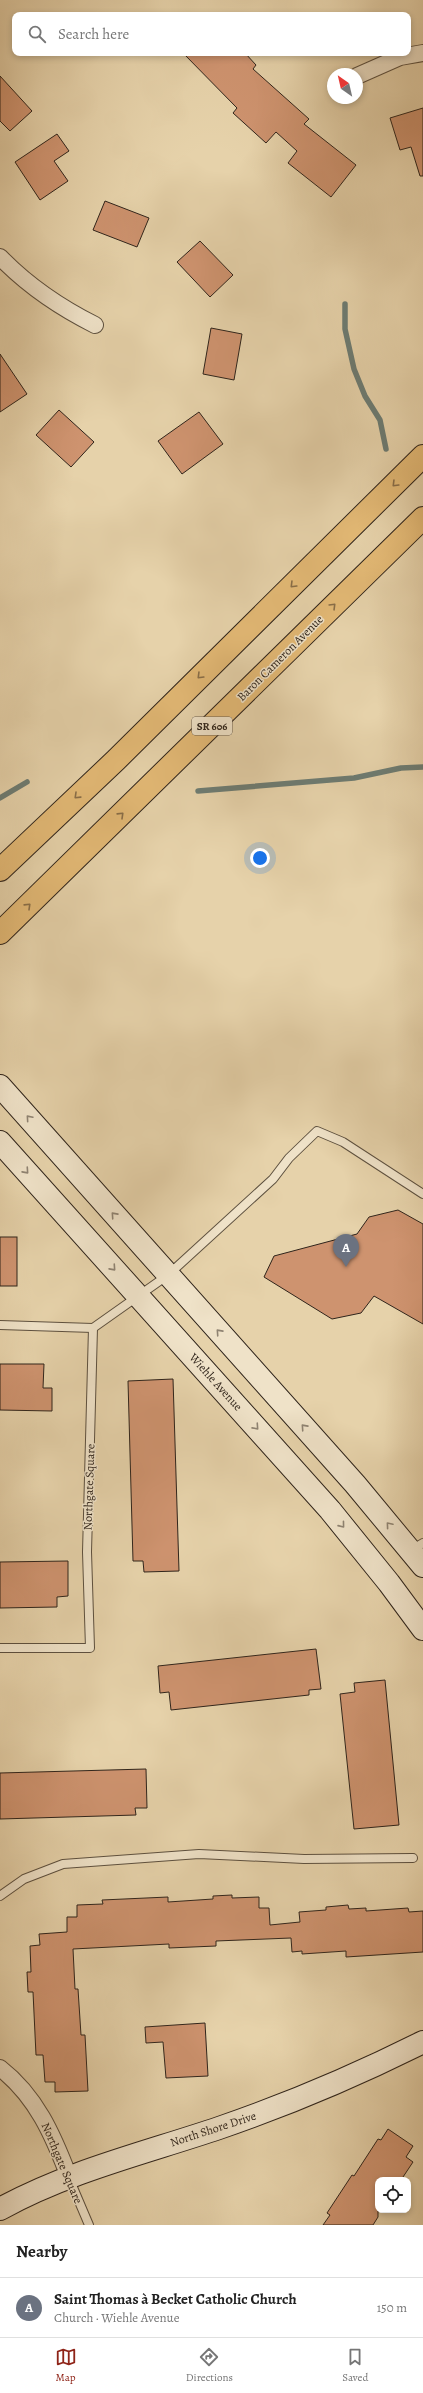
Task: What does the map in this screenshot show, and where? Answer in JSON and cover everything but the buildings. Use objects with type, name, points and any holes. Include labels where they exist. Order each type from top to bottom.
[{"type":"main road","points":[[0,870],[116,760],[423,456]]},
{"type":"main road","name":"Baron Cameron Avenue","points":[[0,933],[423,518]]},
{"type":"main road","points":[[0,1086],[355,1484],[419,1553]]},
{"type":"main road","name":"Wiehle Avenue","points":[[0,1142],[330,1510],[389,1583],[423,1630]]},
{"type":"main road","name":"North Shore Drive","points":[[0,2209],[69,2177],[121,2158],[259,2114],[343,2080],[423,2042]]},
{"type":"street","points":[[411,55],[423,53]]},
{"type":"street","points":[[363,73],[400,57],[406,56]]},
{"type":"street","points":[[0,257],[32,288],[67,310],[95,325]]},
{"type":"street","name":"Northgate Square","points":[[0,2068],[24,2090],[44,2120],[69,2177]]},
{"type":"lane","points":[[0,1325],[93,1328],[168,1275],[273,1179],[293,1154],[317,1131],[343,1142],[423,1194]]},
{"type":"lane","name":"Northgate Square","points":[[0,1648],[90,1648],[87,1552],[93,1328]]},
{"type":"lane","points":[[0,1896],[24,1879],[63,1864],[199,1854],[304,1859],[413,1858]]},
{"type":"lane","name":"Northgate Square","points":[[69,2177],[89,2225]]},
{"type":"waterway","points":[[345,304],[345,329],[354,369],[365,396],[380,420],[386,449]]},
{"type":"waterway","points":[[198,791],[354,778],[401,768],[423,767]]},
{"type":"waterway","points":[[0,798],[27,782]]},
{"type":"place","name":"Saint Thomas à Becket Catholic Church","points":[[346,1267]]}]
